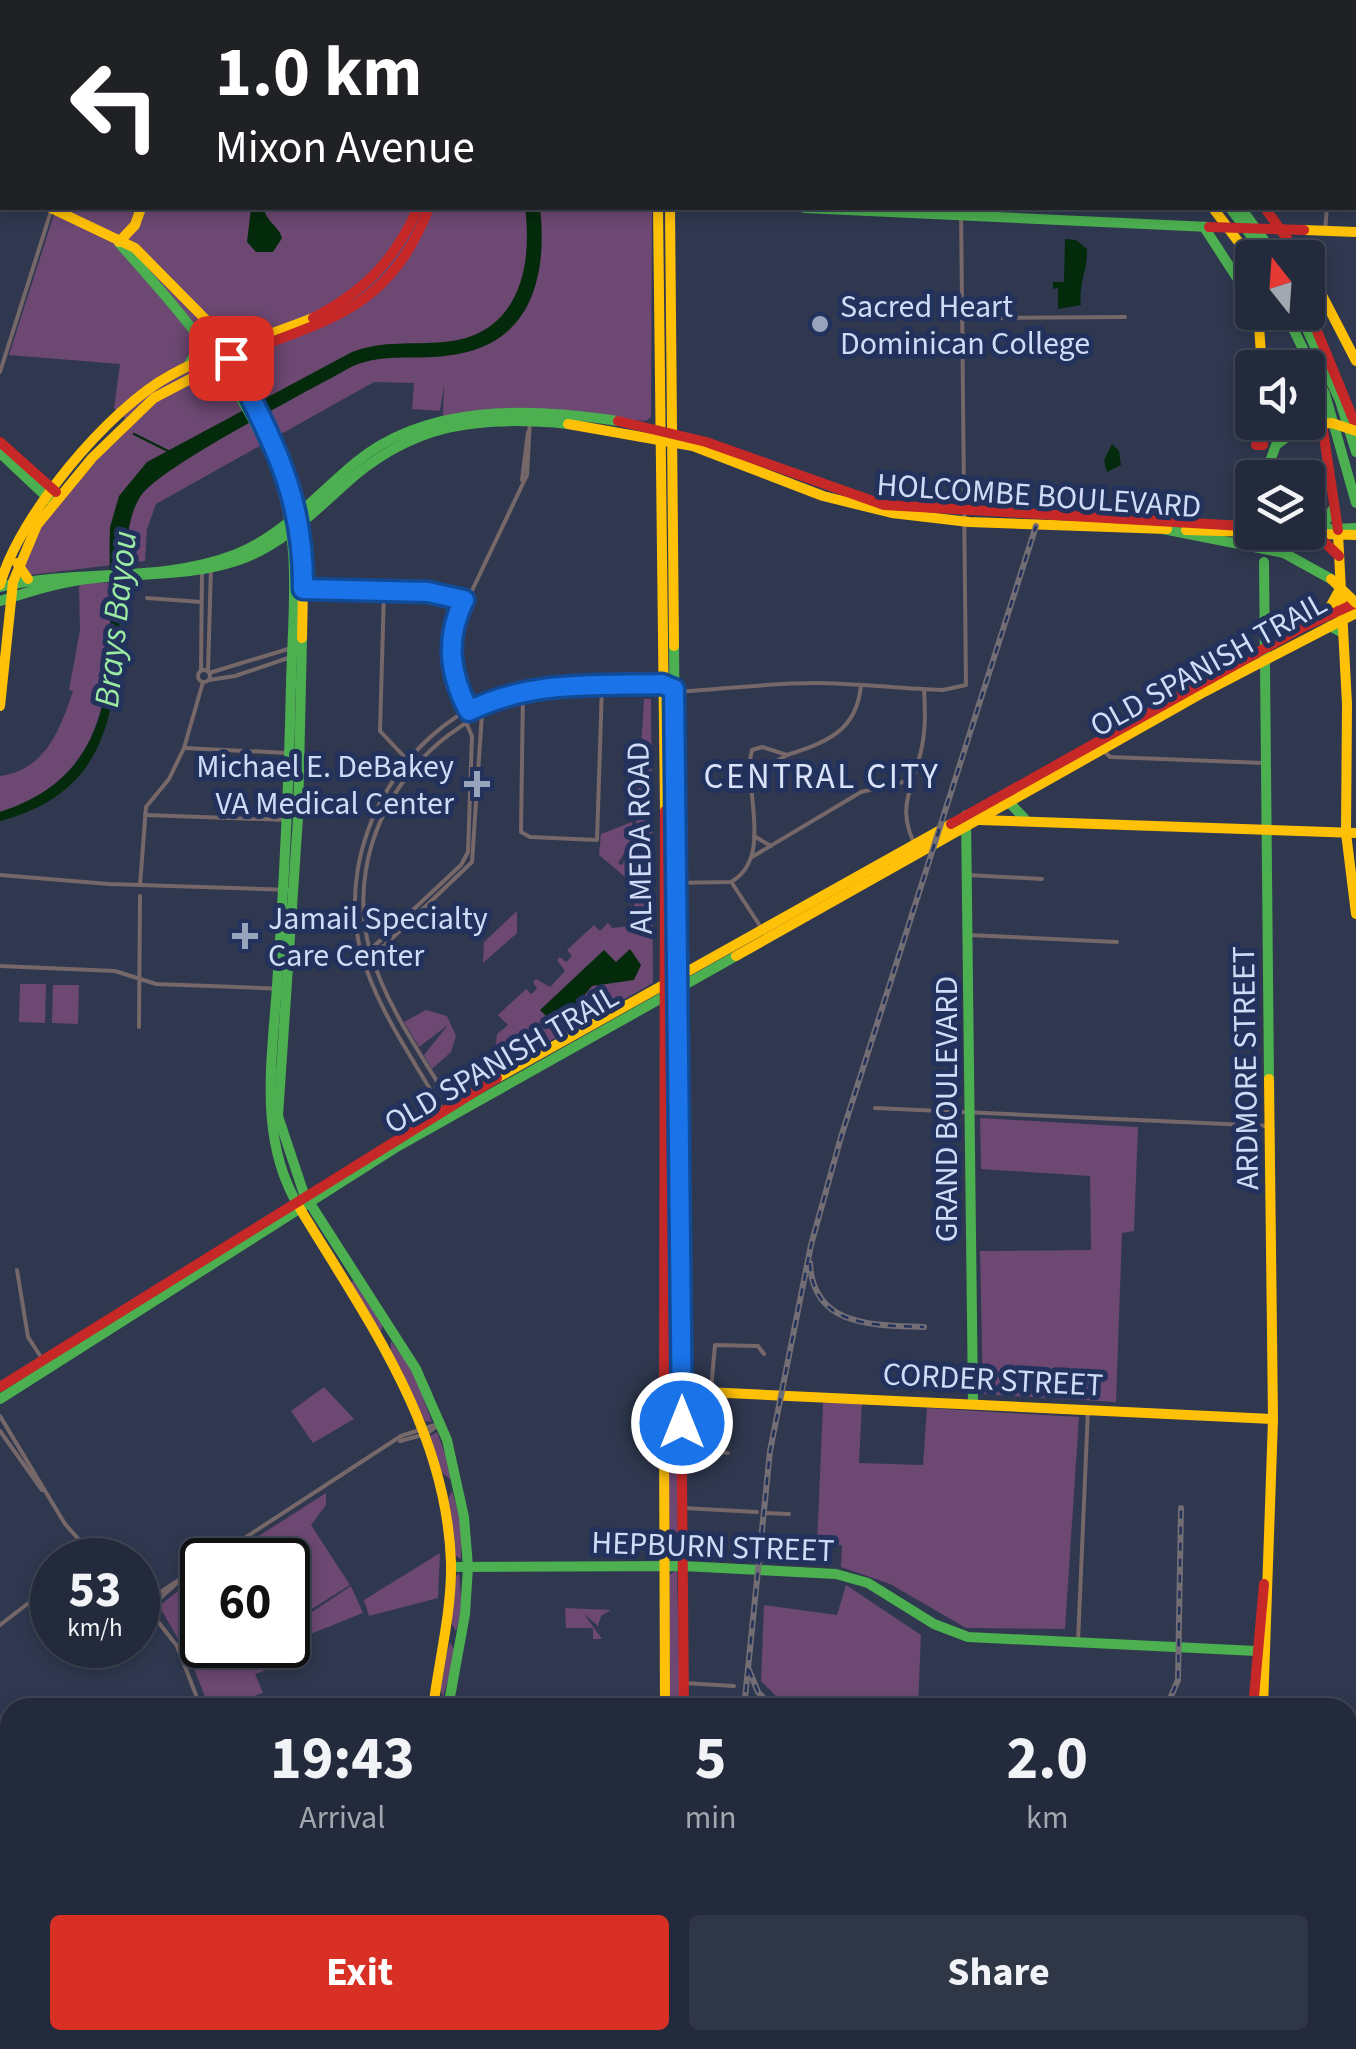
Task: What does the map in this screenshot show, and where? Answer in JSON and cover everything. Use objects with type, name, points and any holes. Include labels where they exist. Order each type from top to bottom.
[{"type":"main road","points":[[56,210],[135,248],[214,328],[223,356],[284,469],[296,524],[303,589],[290,753],[289,890]]},
{"type":"main road","points":[[119,242],[136,225],[140,210]]},
{"type":"main road","points":[[123,422],[167,388],[223,356],[354,298],[384,270],[417,226],[418,210]]},
{"type":"main road","points":[[0,706],[6,675],[3,585],[17,538],[159,380],[188,366],[320,325],[360,304],[392,277],[427,210]]},
{"type":"main road","name":"ALMEDA ROAD","points":[[658,210],[666,289]]},
{"type":"main road","name":"ALMEDA ROAD","points":[[665,1698],[662,1219],[663,1100],[671,985],[666,689],[666,289],[670,210]]},
{"type":"main road","points":[[913,210],[1356,232]]},
{"type":"main road","points":[[1215,210],[1237,240]]},
{"type":"main road","points":[[1232,210],[1254,240]]},
{"type":"main road","points":[[1241,210],[1264,240]]},
{"type":"main road","points":[[1265,210],[1288,240]]},
{"type":"main road","points":[[1206,227],[1235,274]]},
{"type":"main road","points":[[119,242],[223,356]]},
{"type":"main road","points":[[1325,299],[1356,358]]},
{"type":"main road","points":[[214,328],[260,338]]},
{"type":"main road","points":[[188,366],[198,349],[196,329]]},
{"type":"main road","points":[[1295,330],[1333,416],[1356,503]]},
{"type":"main road","points":[[1307,330],[1340,401],[1356,452]]},
{"type":"main road","points":[[1316,330],[1356,429]]},
{"type":"main road","points":[[1298,336],[1302,350]]},
{"type":"main road","name":"HOLCOMBE BOULEVARD","points":[[3,585],[28,579],[207,566],[296,524],[372,453],[435,425],[491,414],[530,424],[666,436],[856,506],[1164,529],[1235,530]]},
{"type":"main road","points":[[1325,422],[1356,429]]},
{"type":"main road","points":[[264,433],[296,524],[297,573],[289,890],[272,1117],[301,1202],[425,1430],[442,1486],[450,1566],[445,1635],[434,1698]]},
{"type":"main road","points":[[1256,445],[1263,445],[1263,440]]},
{"type":"main road","points":[[1322,440],[1340,533],[1340,589],[1350,610],[1343,633],[1356,914]]},
{"type":"main road","points":[[0,442],[54,497]]},
{"type":"main road","points":[[0,453],[54,497]]},
{"type":"main road","points":[[270,456],[284,469]]},
{"type":"main road","points":[[3,585],[54,497]]},
{"type":"main road","points":[[1325,522],[1334,502]]},
{"type":"main road","name":"HOLCOMBE BOULEVARD","points":[[965,515],[1235,525]]},
{"type":"main road","points":[[1164,529],[1284,553],[1331,579],[1350,610]]},
{"type":"main road","name":"HOLCOMBE BOULEVARD","points":[[1325,533],[1356,532]]},
{"type":"main road","points":[[1325,540],[1339,556]]},
{"type":"main road","name":"ARDMORE STREET","points":[[1263,1698],[1273,1419],[1264,562]]},
{"type":"main road","points":[[17,563],[28,579]]},
{"type":"main road","name":"HOLCOMBE BOULEVARD","points":[[4,600],[94,574]]},
{"type":"main road","points":[[1319,624],[1340,589]]},
{"type":"main road","name":"OLD SPANISH TRAIL","points":[[0,1399],[46,1364],[448,1110],[1202,688],[1350,610]]},
{"type":"main road","points":[[1319,624],[1336,626],[1343,633]]},
{"type":"main road","points":[[1006,798],[1026,819]]},
{"type":"main road","points":[[970,820],[1267,827],[1351,833]]},
{"type":"main road","name":"GRAND BOULEVARD","points":[[970,820],[973,1403]]},
{"type":"main road","name":"ALMEDA ROAD","points":[[671,985],[682,1100],[684,1698]]},
{"type":"main road","points":[[663,1100],[682,1100]]},
{"type":"main road","points":[[301,1202],[392,1332],[442,1424],[458,1483],[468,1567],[449,1698]]},
{"type":"main road","points":[[662,1219],[681,1218]]},
{"type":"main road","points":[[380,1341],[392,1332]]},
{"type":"main road","name":"OLD SPANISH TRAIL","points":[[0,1387],[46,1364]]},
{"type":"main road","name":"CORDER STREET","points":[[662,1390],[713,1386],[1273,1419]]},
{"type":"main road","points":[[442,1486],[458,1483]]},
{"type":"main road","name":"HEPBURN STREET","points":[[450,1566],[684,1566],[856,1578],[958,1634],[1078,1642]]},
{"type":"main road","name":"ARDMORE STREET","points":[[1254,1698],[1266,1573]]},
{"type":"main road","points":[[445,1635],[460,1638]]},
{"type":"main road","points":[[1078,1642],[1256,1650]]},
{"type":"street","points":[[0,372],[51,210]]},
{"type":"street","points":[[1325,231],[1327,210]]},
{"type":"street","points":[[448,1110],[382,1006],[362,953],[356,918],[360,859],[380,804],[407,760],[462,714],[523,690],[860,685],[957,690],[966,685],[960,211]]},
{"type":"street","points":[[962,318],[1125,317]]},
{"type":"street","points":[[362,953],[384,946],[470,865],[476,847],[472,736],[448,676],[450,638],[464,600],[522,480],[525,433],[530,424]]},
{"type":"street","points":[[201,672],[201,602],[207,566]]},
{"type":"street","points":[[140,886],[145,816],[152,794],[168,779],[184,748],[207,677],[207,566]]},
{"type":"street","points":[[303,589],[428,592],[464,600]]},
{"type":"street","points":[[185,599],[202,590]]},
{"type":"street","points":[[384,592],[380,733],[413,766]]},
{"type":"street","points":[[147,598],[201,602]]},
{"type":"street","points":[[450,638],[454,675],[480,733]]},
{"type":"street","points":[[207,677],[297,649]]},
{"type":"street","points":[[201,672],[207,677],[236,676],[297,649]]},
{"type":"street","points":[[201,672],[207,677]]},
{"type":"street","points":[[754,775],[846,728],[857,712],[860,685]]},
{"type":"street","points":[[523,690],[522,832],[530,838],[598,840],[602,686]]},
{"type":"street","points":[[448,1110],[384,988],[370,950],[365,900],[370,851],[390,800],[413,766],[472,717],[524,698],[666,689]]},
{"type":"street","points":[[916,849],[904,810],[924,741],[924,690]]},
{"type":"street","points":[[370,950],[466,858],[483,713]]},
{"type":"street","points":[[184,748],[290,753]]},
{"type":"street","points":[[671,883],[728,882],[739,877],[750,858],[754,836],[754,775],[749,756],[756,748],[787,755]]},
{"type":"street","points":[[1095,750],[1110,757],[1266,763]]},
{"type":"street","points":[[750,858],[862,792],[912,780]]},
{"type":"street","points":[[145,816],[288,820]]},
{"type":"street","points":[[754,836],[771,846]]},
{"type":"street","points":[[0,875],[140,886],[289,890]]},
{"type":"street","points":[[968,875],[1042,879]]},
{"type":"street","points":[[739,877],[743,896],[764,934]]},
{"type":"street","points":[[728,882],[743,896]]},
{"type":"street","points":[[139,1027],[140,896]]},
{"type":"street","points":[[969,935],[1117,942]]},
{"type":"street","points":[[368,937],[377,941],[385,936]]},
{"type":"street","points":[[0,966],[102,970],[156,984],[282,989]]},
{"type":"street","points":[[875,1108],[1270,1126]]},
{"type":"street","points":[[17,1270],[28,1337],[46,1364]]},
{"type":"street","points":[[713,1386],[715,1345],[758,1346],[764,1354]]},
{"type":"street","points":[[1078,1642],[1088,1409]]},
{"type":"street","points":[[0,1416],[40,1476],[46,1494]]},
{"type":"street","points":[[246,1538],[400,1440],[442,1424]]},
{"type":"street","points":[[0,1431],[78,1538]]},
{"type":"street","points":[[682,1449],[728,1452]]},
{"type":"street","points":[[683,1508],[757,1512]]},
{"type":"street","points":[[765,1512],[789,1514]]},
{"type":"street","points":[[160,1592],[180,1579]]},
{"type":"street","points":[[160,1598],[180,1579]]},
{"type":"street","points":[[0,1626],[30,1602]]},
{"type":"street","points":[[160,1621],[177,1646],[197,1698]]},
{"type":"street","points":[[684,1683],[734,1686]]},
{"type":"shaded area","points":[[55,210],[652,210],[651,417],[646,421],[499,410],[443,416],[444,385],[440,411],[412,409],[414,383],[374,382],[156,504],[147,529],[145,561],[30,575],[21,566],[26,548],[51,510],[132,425],[114,408],[120,364],[9,355]]},
{"type":"shaded area","points":[[83,582],[113,583],[110,655],[97,721],[84,750],[65,775],[37,796],[0,812],[0,776],[29,766],[40,756],[49,746],[68,705],[80,630],[79,587]]},
{"type":"shaded area","points":[[644,699],[651,699],[653,983],[486,1077],[481,1075],[495,1053],[497,1034],[508,1025],[498,1015],[526,989],[531,994],[537,989],[533,982],[536,979],[550,987],[565,971],[557,960],[560,957],[566,962],[572,956],[567,950],[594,925],[600,931],[608,923],[612,928],[630,926],[636,895],[631,882],[599,855],[601,834],[632,822],[631,843],[618,863],[622,865],[635,845]]},
{"type":"shaded area","points":[[517,911],[517,933],[483,963],[484,942]]},
{"type":"shaded area","points":[[20,984],[46,984],[45,1023],[19,1022]]},
{"type":"shaded area","points":[[53,985],[79,985],[78,1024],[52,1023]]},
{"type":"shaded area","points":[[426,1010],[447,1016],[456,1036],[451,1052],[432,1069],[424,1055],[448,1025],[419,1047],[404,1022]]},
{"type":"shaded area","points":[[673,1108],[677,1209],[667,1210],[668,1109]]},
{"type":"shaded area","points":[[980,1118],[1138,1127],[1134,1231],[1122,1233],[1116,1402],[983,1394],[980,1251],[1091,1250],[1090,1176],[981,1169]]},
{"type":"shaded area","points":[[667,1226],[677,1228],[676,1386],[666,1383]]},
{"type":"shaded area","points":[[353,1280],[383,1323],[381,1332],[349,1286]]},
{"type":"shaded area","points":[[391,1341],[413,1370],[432,1422],[425,1421],[391,1355]]},
{"type":"shaded area","points":[[324,1387],[354,1419],[313,1443],[291,1411]]},
{"type":"shaded area","points":[[670,1395],[679,1398],[677,1561],[667,1557]]},
{"type":"shaded area","points":[[823,1403],[862,1403],[859,1463],[923,1465],[927,1408],[1079,1417],[1065,1629],[966,1628],[890,1584],[841,1567],[842,1545],[817,1546]]},
{"type":"shaded area","points":[[437,1432],[451,1470],[450,1479],[441,1472],[430,1436]]},
{"type":"shaded area","points":[[452,1491],[461,1522],[461,1559],[455,1555],[447,1501]]},
{"type":"shaded area","points":[[326,1493],[326,1505],[311,1525],[350,1585],[310,1610],[310,1538],[255,1538]]},
{"type":"shaded area","points":[[440,1553],[438,1598],[369,1616],[364,1600]]},
{"type":"shaded area","points":[[677,1570],[680,1698],[668,1698],[667,1576]]},
{"type":"shaded area","points":[[459,1573],[462,1607],[456,1631],[450,1602],[452,1585]]},
{"type":"shaded area","points":[[846,1585],[921,1635],[918,1698],[778,1698],[761,1681],[764,1605],[837,1615]]},
{"type":"shaded area","points":[[351,1586],[363,1613],[310,1634],[310,1613]]},
{"type":"shaded area","points":[[180,1589],[180,1642],[160,1605]]},
{"type":"shaded area","points":[[565,1608],[611,1610],[601,1616],[598,1626],[584,1614],[602,1639],[593,1639],[593,1628],[566,1628]]},
{"type":"shaded area","points":[[450,1642],[456,1653],[443,1697],[438,1684]]},
{"type":"shaded area","points":[[194,1668],[271,1668],[255,1674],[263,1693],[249,1698],[205,1698]]},
{"type":"water","points":[[251,210],[265,210],[282,238],[273,252],[256,252],[247,242]]},
{"type":"water","name":"Brays Bayou","points":[[525,210],[540,210],[542,234],[536,284],[515,324],[497,339],[474,350],[445,356],[387,358],[353,366],[205,448],[140,497],[131,518],[125,556],[116,677],[97,750],[76,779],[44,804],[0,821],[0,812],[44,792],[74,765],[94,732],[105,695],[110,654],[110,527],[119,496],[147,462],[352,352],[386,344],[444,342],[469,337],[489,327],[515,295],[522,275]]},
{"type":"water","points":[[1065,239],[1076,240],[1087,249],[1087,256],[1081,305],[1058,309],[1058,288],[1053,289],[1053,282],[1064,282]]},
{"type":"water","points":[[1112,444],[1119,451],[1121,465],[1107,472],[1104,460]]},
{"type":"water","points":[[630,949],[641,965],[634,980],[592,986],[563,1021],[550,1020],[540,1010],[604,950],[616,962]]},
{"type":"waterway","points":[[134,434],[168,451]]},
{"type":"railway","points":[[745,1698],[770,1451],[811,1245],[841,1137],[1036,526]]},
{"type":"railway","points":[[810,1263],[814,1284],[822,1300],[834,1311],[867,1323],[924,1327]]},
{"type":"railway","points":[[1170,1698],[1178,1680],[1181,1508]]},
{"type":"railway","points":[[749,1670],[764,1698]]},
{"type":"traffic: fast","points":[[847,210],[1209,227]]},
{"type":"traffic: fast","points":[[1232,210],[1254,240]]},
{"type":"traffic: fast","points":[[1242,210],[1264,240]]},
{"type":"traffic: fast","points":[[1204,227],[1235,275]]},
{"type":"traffic: fast","points":[[119,243],[188,323],[229,379],[277,473],[290,525],[294,603],[289,759],[271,1100],[278,1154],[299,1207]]},
{"type":"traffic: fast","points":[[217,330],[253,338]]},
{"type":"traffic: fast","points":[[1294,330],[1325,394],[1356,503]]},
{"type":"traffic: fast","points":[[1307,330],[1340,401],[1356,452]]},
{"type":"traffic: fast","points":[[189,364],[198,349],[198,335]]},
{"type":"traffic: fast","points":[[0,587],[58,578],[148,573],[206,564],[234,555],[283,526],[383,443],[447,420],[515,413],[618,421]]},
{"type":"traffic: fast","points":[[0,601],[71,581],[186,571],[239,560],[281,538],[369,465],[421,436],[476,423],[568,424]]},
{"type":"traffic: fast","points":[[1271,460],[1276,445],[1283,440]]},
{"type":"traffic: fast","points":[[0,453],[50,500]]},
{"type":"traffic: fast","points":[[1325,522],[1333,509]]},
{"type":"traffic: fast","points":[[1325,529],[1356,528]]},
{"type":"traffic: fast","points":[[1163,529],[1284,553],[1331,579]]},
{"type":"traffic: fast","points":[[1264,562],[1269,1079]]},
{"type":"traffic: fast","points":[[1330,626],[1343,633]]},
{"type":"traffic: fast","points":[[302,638],[298,818],[278,1116],[304,1194],[416,1369],[447,1440],[464,1517],[468,1567],[465,1614],[450,1698]]},
{"type":"traffic: fast","points":[[674,646],[679,1140]]},
{"type":"traffic: fast","points":[[1006,799],[1024,818]]},
{"type":"traffic: fast","points":[[966,815],[973,1403]]},
{"type":"traffic: fast","points":[[0,1399],[395,1148],[736,956]]},
{"type":"traffic: fast","points":[[451,1567],[683,1566],[836,1574],[868,1583],[934,1624],[968,1637],[1256,1651]]},
{"type":"traffic: slow","points":[[55,210],[135,248],[214,328],[273,442],[295,501],[304,541],[302,638]]},
{"type":"traffic: slow","points":[[119,242],[135,225],[140,210]]},
{"type":"traffic: slow","points":[[658,210],[665,811]]},
{"type":"traffic: slow","points":[[670,210],[674,646]]},
{"type":"traffic: slow","points":[[1214,210],[1237,240]]},
{"type":"traffic: slow","points":[[1304,230],[1356,232]]},
{"type":"traffic: slow","points":[[1325,301],[1356,361]]},
{"type":"traffic: slow","points":[[0,585],[10,558],[46,497],[94,438],[121,412],[188,366],[313,318]]},
{"type":"traffic: slow","points":[[1259,330],[1261,350]]},
{"type":"traffic: slow","points":[[0,706],[13,582],[37,525],[92,458],[154,398],[234,356]]},
{"type":"traffic: slow","points":[[1325,423],[1356,431]]},
{"type":"traffic: slow","points":[[568,424],[693,446],[823,496],[892,513],[969,522],[1167,529]]},
{"type":"traffic: slow","points":[[1186,530],[1356,535]]},
{"type":"traffic: slow","points":[[1338,534],[1347,704],[1346,833]]},
{"type":"traffic: slow","points":[[17,563],[28,579]]},
{"type":"traffic: slow","points":[[1331,579],[1356,603]]},
{"type":"traffic: slow","points":[[1328,611],[1340,589]]},
{"type":"traffic: slow","points":[[736,956],[1204,692],[1356,613]]},
{"type":"traffic: slow","points":[[979,820],[1356,833]]},
{"type":"traffic: slow","points":[[497,1078],[951,824]]},
{"type":"traffic: slow","points":[[1346,833],[1356,914]]},
{"type":"traffic: slow","points":[[1263,1698],[1273,1419],[1269,1079]]},
{"type":"traffic: slow","points":[[299,1207],[399,1376],[435,1466],[446,1513],[451,1581],[435,1698]]},
{"type":"traffic: slow","points":[[664,1390],[1273,1419]]},
{"type":"traffic: slow","points":[[664,1428],[665,1698]]},
{"type":"traffic: jam","points":[[313,318],[348,297],[376,273],[399,244],[417,210]]},
{"type":"traffic: jam","points":[[234,356],[352,307],[395,269],[428,210]]},
{"type":"traffic: jam","points":[[1266,210],[1288,240]]},
{"type":"traffic: jam","points":[[1209,227],[1304,230]]},
{"type":"traffic: jam","points":[[1317,330],[1356,426]]},
{"type":"traffic: jam","points":[[618,421],[706,442],[884,505],[1235,526]]},
{"type":"traffic: jam","points":[[1256,445],[1263,445],[1263,440]]},
{"type":"traffic: jam","points":[[1324,440],[1338,530]]},
{"type":"traffic: jam","points":[[0,442],[56,492]]},
{"type":"traffic: jam","points":[[1325,543],[1339,556]]},
{"type":"traffic: jam","points":[[951,824],[1303,627],[1356,603]]},
{"type":"traffic: jam","points":[[664,1428],[665,811]]},
{"type":"traffic: jam","points":[[0,1387],[497,1078]]},
{"type":"traffic: jam","points":[[679,1140],[684,1698]]},
{"type":"traffic: jam","points":[[1254,1698],[1264,1584]]},
{"type":"place","name":"Sacred Heart Dominican College","points":[[820,324]]},
{"type":"place","name":"Michael E. DeBakey VA Medical Center","points":[[477,784]]},
{"type":"place","name":"Jamail Specialty Care Center","points":[[245,936]]},
{"type":"district","name":"CENTRAL CITY","points":[[822,776]]},
{"type":"route","points":[[231,358],[273,442],[295,501],[304,541],[303,589],[428,592],[464,600],[450,638],[456,683],[469,711],[500,696],[541,687],[662,684],[674,689],[677,1000],[682,1100],[682,1423]]}]
